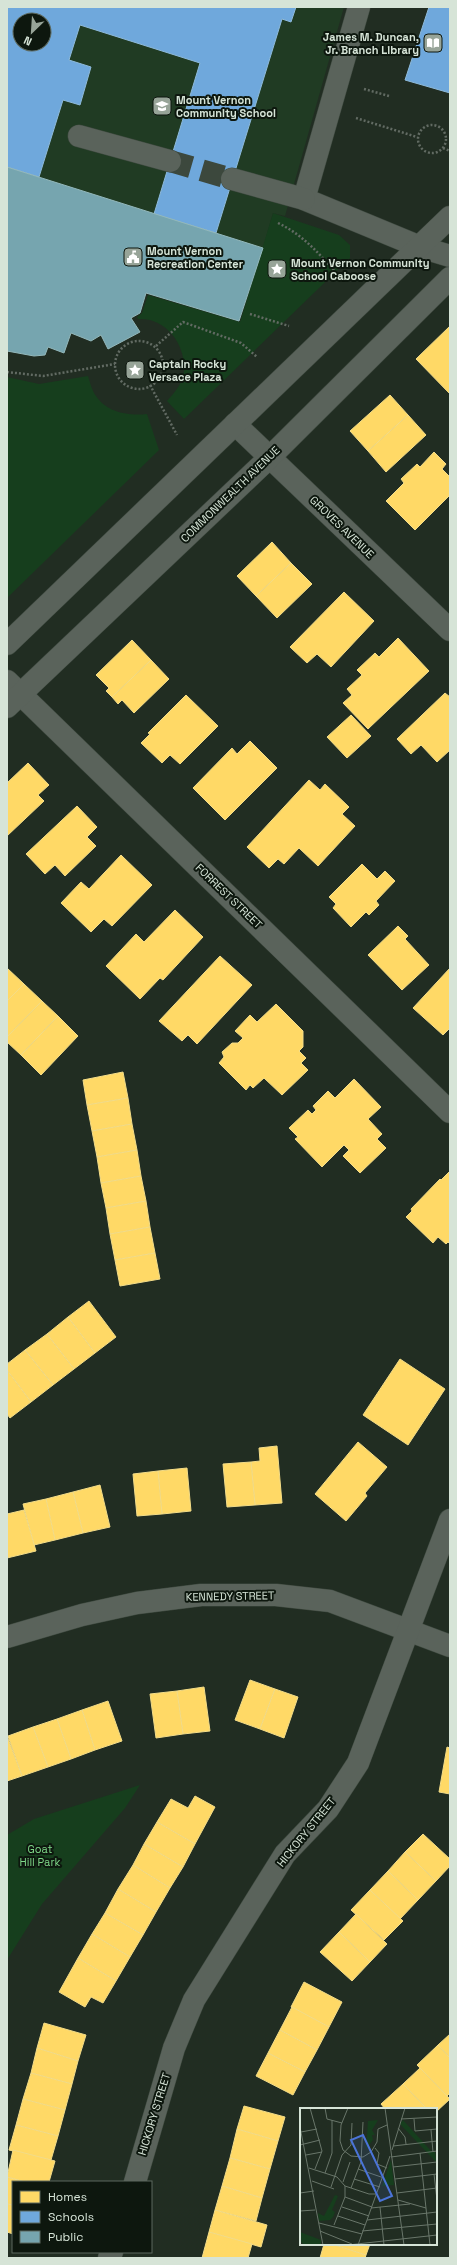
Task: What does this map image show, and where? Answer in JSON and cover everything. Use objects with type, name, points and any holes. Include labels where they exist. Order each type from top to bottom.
[{"type":"street","points":[[304,199],[359,7]]},
{"type":"street","points":[[79,136],[170,161]]},
{"type":"street","points":[[232,179],[304,199],[420,247],[450,256]]},
{"type":"street","points":[[7,644],[450,217]]},
{"type":"street","name":"COMMONWEALTH AVENUE","points":[[12,694],[269,458],[450,278]]},
{"type":"street","name":"GROVES AVENUE","points":[[235,424],[450,630]]},
{"type":"street","name":"FORREST STREET","points":[[12,694],[450,1112]]},
{"type":"street","name":"HICKORY STREET","points":[[135,2181],[174,2048],[194,2000],[285,1854],[328,1809],[358,1764],[407,1630],[450,1520]]},
{"type":"street","name":"KENNEDY STREET","points":[[7,1637],[82,1615],[137,1603],[201,1595],[276,1595],[330,1601],[450,1646]]},
{"type":"path","points":[[360,88],[389,96]]},
{"type":"path","points":[[354,117],[417,137]]},
{"type":"path","points":[[425,126],[438,126],[442,129],[446,138],[443,148],[435,153],[426,152],[419,146],[417,137],[425,126]]},
{"type":"path","points":[[443,148],[450,151]]},
{"type":"path","points":[[278,223],[296,231],[340,277]]},
{"type":"path","points":[[250,314],[289,326]]},
{"type":"path","points":[[156,346],[183,322],[241,343],[257,357]]},
{"type":"path","points":[[125,340],[128,344]]},
{"type":"path","points":[[143,340],[156,346],[162,355],[161,376],[150,386],[138,389],[127,386],[117,375],[115,364],[118,352],[128,344],[143,340]]},
{"type":"path","points":[[7,372],[43,376],[115,364]]},
{"type":"path","points":[[150,386],[177,435]]},
{"type":"shaded area","name":"Mount Vernon Community School","points":[[7,7],[344,7],[285,216],[273,213],[263,248],[7,167]]},
{"type":"green space","points":[[273,213],[339,235],[350,245],[350,258],[184,419],[167,401],[178,387],[184,371],[184,361],[178,343],[172,334],[165,328],[157,323],[138,319],[137,317],[142,313],[148,295],[240,322]]},
{"type":"green space","points":[[88,376],[95,394],[101,402],[112,410],[126,414],[147,414],[159,450],[7,598],[7,377],[39,384]]},
{"type":"green space","name":"Goat Hill Park","points":[[140,1785],[125,1808],[42,1904],[7,1960],[7,1835],[34,1819]]},
{"type":"building: Homes","points":[[450,326],[450,394],[416,359]]},
{"type":"building: Homes","points":[[390,395],[408,415],[368,451],[350,431]]},
{"type":"building: Homes","points":[[408,415],[426,435],[386,472],[368,451]]},
{"type":"building: Homes","points":[[434,452],[446,464],[442,469],[450,477],[450,495],[415,530],[386,501],[404,483],[401,479],[417,464],[420,467]]},
{"type":"building: Homes","points":[[272,542],[291,563],[256,596],[237,576]]},
{"type":"building: Homes","points":[[291,563],[312,584],[277,618],[256,596]]},
{"type":"building: Homes","points":[[344,592],[374,621],[331,667],[317,654],[307,663],[290,647]]},
{"type":"building: Homes","points":[[398,638],[429,671],[368,729],[343,703],[352,695],[347,689],[362,675],[357,670],[375,653],[379,657]]},
{"type":"building: Homes","points":[[132,640],[151,660],[112,697],[106,691],[109,688],[96,675]]},
{"type":"building: Homes","points":[[151,660],[169,679],[134,713],[122,700],[118,704],[112,697]]},
{"type":"building: Homes","points":[[445,693],[450,697],[450,750],[437,762],[421,745],[411,754],[397,739]]},
{"type":"building: Homes","points":[[186,695],[218,726],[180,764],[170,755],[162,763],[141,743],[150,734],[148,733]]},
{"type":"building: Homes","points":[[351,715],[371,736],[347,758],[327,737]]},
{"type":"building: Homes","points":[[250,741],[277,768],[225,820],[193,788],[232,748],[237,754]]},
{"type":"building: Homes","points":[[28,763],[49,785],[38,795],[44,801],[7,836],[7,783]]},
{"type":"building: Homes","points":[[309,780],[320,790],[325,784],[349,807],[342,814],[355,826],[318,866],[299,848],[284,864],[278,859],[269,868],[247,847]]},
{"type":"building: Homes","points":[[77,806],[97,827],[87,837],[96,846],[65,876],[55,865],[45,874],[26,854]]},
{"type":"building: Homes","points":[[121,855],[152,885],[112,926],[104,919],[91,932],[61,903],[81,882],[89,889]]},
{"type":"building: Homes","points":[[362,864],[377,879],[385,871],[395,881],[376,901],[379,905],[369,915],[366,912],[351,927],[333,908],[336,904],[329,897]]},
{"type":"building: Homes","points":[[175,910],[203,937],[163,980],[160,978],[140,999],[106,966],[136,934],[144,942]]},
{"type":"building: Homes","points":[[398,926],[408,936],[405,939],[429,965],[402,990],[368,955]]},
{"type":"building: Homes","points":[[220,956],[252,985],[197,1044],[188,1035],[182,1041],[159,1021]]},
{"type":"building: Homes","points":[[7,968],[24,984],[7,1001]]},
{"type":"building: Homes","points":[[450,968],[450,1028],[443,1035],[413,1008]]},
{"type":"building: Homes","points":[[24,984],[42,1001],[7,1037],[7,1001]]},
{"type":"building: Homes","points":[[42,1001],[58,1016],[21,1055],[7,1042],[7,1037]]},
{"type":"building: Homes","points":[[276,1004],[303,1031],[303,1047],[299,1051],[306,1058],[301,1063],[308,1070],[282,1095],[264,1078],[253,1088],[250,1085],[246,1090],[219,1063],[224,1057],[222,1052],[232,1043],[238,1043],[243,1038],[235,1031],[250,1015],[257,1022]]},
{"type":"building: Homes","points":[[58,1016],[78,1036],[41,1075],[21,1055]]},
{"type":"building: Homes","points":[[123,1072],[128,1098],[87,1105],[83,1080]]},
{"type":"building: Homes","points":[[354,1079],[381,1107],[368,1119],[382,1134],[377,1139],[386,1148],[360,1173],[343,1156],[349,1150],[344,1145],[322,1167],[295,1139],[298,1137],[289,1128],[308,1110],[312,1114],[316,1110],[313,1106],[328,1091],[335,1098]]},
{"type":"building: Homes","points":[[128,1098],[132,1124],[92,1131],[87,1105]]},
{"type":"building: Homes","points":[[132,1124],[137,1150],[97,1157],[92,1131]]},
{"type":"building: Homes","points":[[137,1150],[141,1176],[101,1183],[97,1157]]},
{"type":"building: Homes","points":[[450,1171],[450,1244],[448,1242],[446,1244],[438,1237],[433,1243],[406,1217],[412,1211],[411,1209],[440,1179],[441,1180]]},
{"type":"building: Homes","points":[[141,1176],[146,1201],[106,1208],[101,1183]]},
{"type":"building: Homes","points":[[146,1201],[150,1227],[110,1234],[106,1208]]},
{"type":"building: Homes","points":[[150,1227],[155,1253],[115,1260],[110,1234]]},
{"type":"building: Homes","points":[[155,1253],[160,1279],[120,1286],[115,1260]]},
{"type":"building: Homes","points":[[89,1301],[116,1337],[95,1353],[68,1317]]},
{"type":"building: Homes","points":[[68,1317],[95,1353],[74,1369],[47,1334]]},
{"type":"building: Homes","points":[[47,1334],[74,1369],[53,1385],[25,1350]]},
{"type":"building: Homes","points":[[25,1350],[53,1385],[31,1402],[7,1370],[7,1364]]},
{"type":"building: Homes","points":[[400,1359],[445,1389],[408,1445],[363,1415]]},
{"type":"building: Homes","points":[[7,1370],[31,1402],[10,1418],[7,1414]]},
{"type":"building: Homes","points":[[358,1442],[387,1467],[365,1493],[367,1496],[346,1521],[315,1494]]},
{"type":"building: Homes","points":[[277,1446],[282,1503],[255,1505],[251,1462],[260,1461],[259,1448]]},
{"type":"building: Homes","points":[[251,1462],[255,1505],[227,1507],[223,1464]]},
{"type":"building: Homes","points":[[187,1468],[191,1511],[162,1514],[158,1471]]},
{"type":"building: Homes","points":[[158,1471],[162,1514],[137,1516],[133,1474]]},
{"type":"building: Homes","points":[[100,1485],[110,1527],[83,1533],[73,1492]]},
{"type":"building: Homes","points":[[73,1492],[83,1533],[55,1540],[46,1499]]},
{"type":"building: Homes","points":[[46,1499],[55,1540],[34,1545],[23,1504]]},
{"type":"building: Homes","points":[[24,1510],[36,1551],[7,1558],[7,1514]]},
{"type":"building: Homes","points":[[250,1680],[275,1689],[260,1729],[235,1720]]},
{"type":"building: Homes","points":[[204,1687],[210,1731],[183,1734],[177,1691]]},
{"type":"building: Homes","points":[[275,1689],[298,1697],[284,1738],[260,1729]]},
{"type":"building: Homes","points":[[177,1691],[183,1734],[156,1738],[150,1694]]},
{"type":"building: Homes","points":[[108,1701],[122,1741],[95,1750],[82,1710]]},
{"type":"building: Homes","points":[[82,1710],[95,1750],[71,1759],[57,1719]]},
{"type":"building: Homes","points":[[57,1719],[71,1759],[48,1767],[33,1727]]},
{"type":"building: Homes","points":[[33,1727],[48,1767],[22,1776],[8,1736]]},
{"type":"building: Homes","points":[[7,1736],[22,1776],[7,1781]]},
{"type":"building: Homes","points":[[447,1747],[450,1748],[450,1794],[439,1792]]},
{"type":"building: Homes","points":[[195,1796],[215,1807],[195,1844],[157,1822],[171,1799],[188,1808]]},
{"type":"building: Homes","points":[[157,1822],[195,1844],[183,1867],[144,1844]]},
{"type":"building: Homes","points":[[423,1834],[450,1859],[450,1866],[436,1881],[405,1852]]},
{"type":"building: Homes","points":[[144,1844],[183,1867],[170,1888],[133,1865]]},
{"type":"building: Homes","points":[[405,1852],[436,1881],[418,1900],[388,1871]]},
{"type":"building: Homes","points":[[133,1865],[170,1888],[156,1912],[118,1889]]},
{"type":"building: Homes","points":[[388,1871],[418,1900],[400,1919],[370,1890]]},
{"type":"building: Homes","points":[[118,1889],[156,1912],[143,1935],[105,1913]]},
{"type":"building: Homes","points":[[370,1890],[403,1921],[384,1940],[351,1910]]},
{"type":"building: Homes","points":[[105,1913],[143,1935],[130,1957],[92,1934]]},
{"type":"building: Homes","points":[[356,1914],[387,1944],[370,1962],[339,1932]]},
{"type":"building: Homes","points":[[339,1932],[370,1962],[352,1981],[320,1952]]},
{"type":"building: Homes","points":[[92,1934],[130,1957],[116,1981],[78,1958]]},
{"type":"building: Homes","points":[[78,1958],[116,1981],[103,2003],[91,1997],[85,2007],[59,1992]]},
{"type":"building: Homes","points":[[304,1982],[342,2002],[329,2027],[291,2007]]},
{"type":"building: Homes","points":[[292,2007],[329,2027],[317,2050],[280,2030]]},
{"type":"building: Homes","points":[[44,2023],[86,2035],[78,2061],[37,2048]]},
{"type":"building: Homes","points":[[280,2030],[317,2050],[305,2072],[268,2053]]},
{"type":"building: Homes","points":[[450,2034],[450,2058],[438,2045]]},
{"type":"building: Homes","points":[[438,2045],[450,2058],[450,2093],[447,2096],[417,2065]]},
{"type":"building: Homes","points":[[37,2048],[78,2061],[72,2084],[31,2073]]},
{"type":"building: Homes","points":[[268,2053],[305,2072],[293,2095],[256,2076]]},
{"type":"building: Homes","points":[[420,2068],[450,2099],[437,2111],[437,2108],[426,2108],[403,2084]]},
{"type":"building: Homes","points":[[31,2073],[72,2084],[65,2110],[23,2099]]},
{"type":"building: Homes","points":[[403,2084],[426,2108],[384,2108],[381,2104]]},
{"type":"building: Homes","points":[[23,2099],[65,2110],[58,2136],[16,2125]]},
{"type":"building: Homes","points":[[244,2106],[285,2117],[278,2141],[237,2129]]},
{"type":"building: Homes","points":[[16,2125],[58,2136],[51,2160],[9,2150]]},
{"type":"building: Homes","points":[[237,2129],[278,2141],[270,2169],[230,2158]]},
{"type":"building: Homes","points":[[13,2150],[55,2161],[49,2181],[21,2181],[7,2177]]},
{"type":"building: Homes","points":[[230,2158],[270,2169],[262,2198],[222,2186]]},
{"type":"building: Homes","points":[[7,2177],[21,2181],[12,2181],[12,2205],[7,2204]]},
{"type":"building: Homes","points":[[222,2186],[262,2198],[256,2221],[215,2210]]},
{"type":"building: Homes","points":[[7,2204],[12,2205],[12,2234],[7,2232]]},
{"type":"building: Homes","points":[[215,2210],[267,2225],[261,2247],[209,2232]]},
{"type":"building: Homes","points":[[209,2232],[252,2244],[248,2258],[202,2258]]},
{"type":"building: Homes","points":[[324,2245],[335,2245],[366,2255],[365,2258],[320,2258]]},
{"type":"building: Homes","points":[[335,2245],[370,2245],[366,2255]]},
{"type":"building: Schools","points":[[7,7],[296,7],[291,22],[282,19],[216,233],[154,214],[200,63],[80,25],[69,60],[91,67],[80,105],[63,100],[39,177],[7,167]]},
{"type":"building: Schools","name":"James M. Duncan, Jr. Branch Library","points":[[429,7],[450,7],[450,93],[405,80]]},
{"type":"building: Public","name":"Mount Vernon Recreation Center","points":[[7,167],[263,248],[239,321],[146,293],[140,313],[131,318],[140,332],[108,349],[101,335],[91,341],[71,333],[64,353],[48,347],[45,355],[34,356],[7,351]]},
{"type":"tunnel","points":[[170,161],[232,179]]},
{"type":"place","name":"James M. Duncan, Jr. Branch Library","points":[[433,43]]},
{"type":"place","name":"Mount Vernon Community School","points":[[162,106]]},
{"type":"place","name":"Mount Vernon Recreation Center","points":[[133,257]]},
{"type":"place","name":"Mount Vernon Community School Caboose","points":[[277,269]]},
{"type":"place","name":"Captain Rocky Versace Plaza","points":[[135,370]]}]
